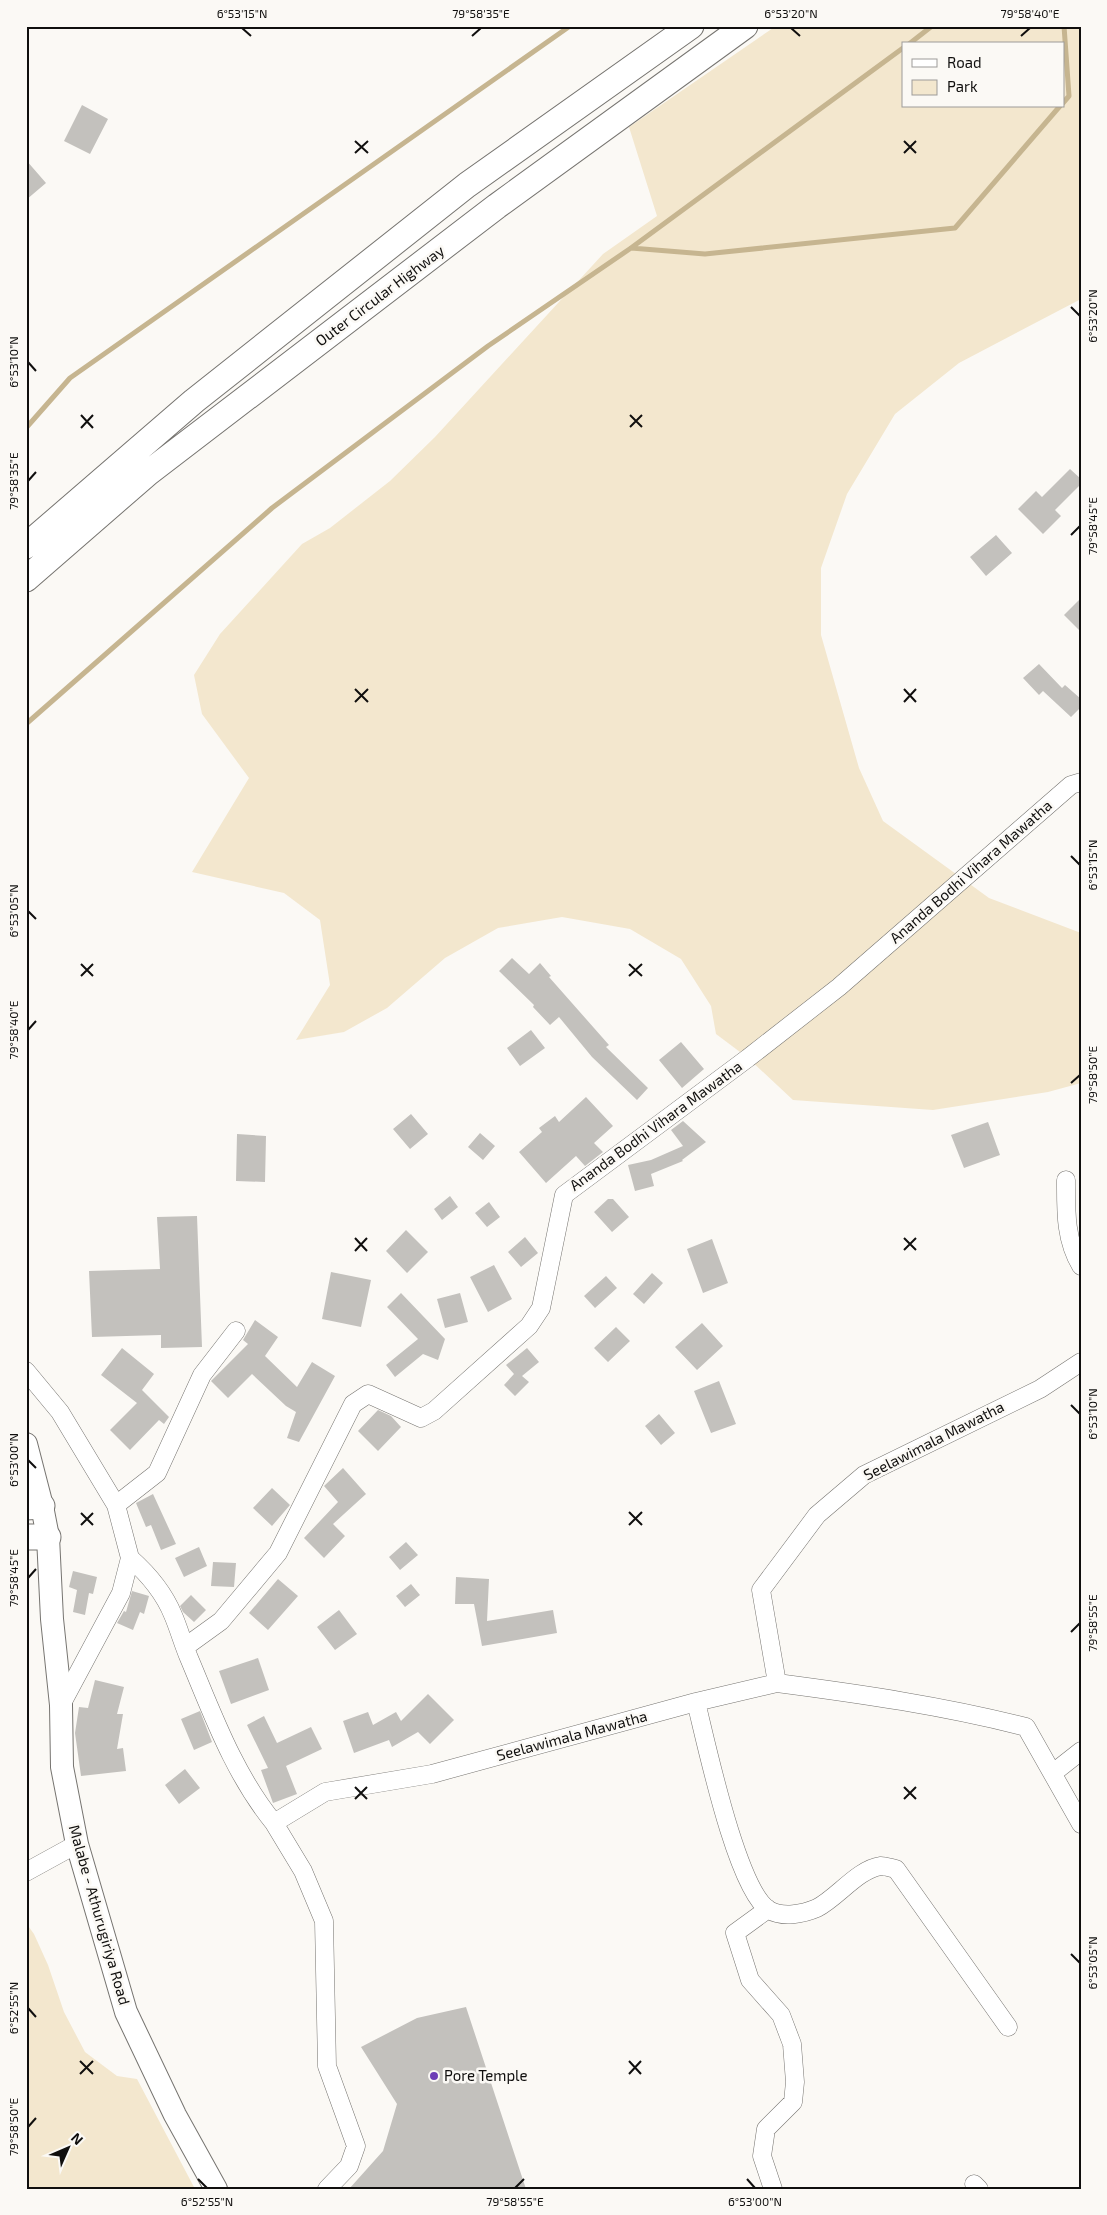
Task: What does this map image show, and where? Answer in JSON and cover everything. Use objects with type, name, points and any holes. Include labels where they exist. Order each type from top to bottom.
[{"type":"highway","name":"Outer Circular Highway","points":[[26,546],[194,401],[467,185],[691,26]]},
{"type":"highway","name":"Outer Circular Highway","points":[[26,578],[148,473],[497,206],[744,26]]},
{"type":"highway","points":[[26,537],[80,498]]},
{"type":"main road","name":"Malabe - Athurugiriya Road","points":[[26,1444],[37,1537],[52,1619],[61,1705],[62,1767],[77,1844],[126,2012],[176,2115],[216,2189]]},
{"type":"street","name":"Ananda Bodhi Vihara Mawatha","points":[[184,1647],[222,1621],[278,1553],[354,1404],[368,1394],[421,1418],[434,1411],[529,1326],[541,1308],[564,1195],[748,1058],[839,987],[1071,785],[1081,782]]},
{"type":"street","points":[[1066,1180],[1066,1224],[1073,1252],[1081,1266]]},
{"type":"street","points":[[116,1505],[156,1473],[202,1375],[236,1331]]},
{"type":"street","name":"Seelawimala Mawatha","points":[[274,1823],[325,1792],[432,1774],[696,1702],[777,1683],[760,1590],[817,1515],[864,1475],[1040,1389],[1081,1362]]},
{"type":"street","points":[[26,1372],[60,1412],[116,1505],[130,1558],[121,1593],[61,1705]]},
{"type":"street","points":[[130,1558],[146,1572],[172,1613],[184,1647],[229,1754],[261,1808],[274,1823],[303,1871],[324,1921],[327,2066],[356,2146],[349,2166],[327,2189]]},
{"type":"street","points":[[777,1683],[900,1699],[969,1712],[1026,1727],[1081,1824]]},
{"type":"street","points":[[696,1702],[725,1819],[752,1886],[768,1909],[786,1916],[817,1908],[864,1873],[881,1866],[896,1869],[1008,2027]]},
{"type":"street","points":[[1053,1773],[1081,1751]]},
{"type":"street","points":[[26,1872],[77,1844]]},
{"type":"street","points":[[768,1909],[735,1933],[750,1980],[781,2014],[792,2044],[793,2102],[766,2129],[762,2156],[773,2189]]},
{"type":"green space","points":[[776,26],[1081,26],[1081,299],[959,363],[895,414],[847,494],[821,568],[821,635],[859,768],[883,821],[989,898],[1081,933],[1081,1083],[1048,1092],[933,1110],[793,1100],[748,1058],[716,1034],[711,1006],[681,959],[630,929],[562,917],[498,928],[445,958],[387,1008],[344,1032],[296,1040],[330,985],[320,920],[284,893],[192,872],[249,778],[202,714],[194,675],[220,634],[302,544],[330,528],[390,481],[435,437],[603,254],[657,216],[629,127]]},
{"type":"green space","points":[[26,1923],[34,1934],[48,1965],[64,2012],[85,2052],[117,2076],[137,2079],[195,2189],[26,2189]]},
{"type":"building","points":[[82,105],[108,119],[90,154],[64,141]]},
{"type":"building","points":[[26,160],[46,183],[26,200]]},
{"type":"building","points":[[1070,469],[1081,479],[1081,484],[1055,510],[1061,516],[1043,534],[1018,509],[1036,491],[1042,497]]},
{"type":"building","points":[[996,535],[1012,553],[986,576],[970,557]]},
{"type":"building","points":[[1081,598],[1081,632],[1064,615]]},
{"type":"building","points":[[1039,664],[1062,688],[1065,685],[1081,699],[1081,707],[1071,717],[1043,691],[1039,695],[1023,678]]},
{"type":"building","points":[[512,958],[529,974],[540,963],[551,976],[549,977],[609,1045],[606,1047],[648,1088],[637,1100],[592,1057],[559,1017],[550,1025],[533,1007],[534,1005],[499,971]]},
{"type":"building","points":[[531,1030],[545,1048],[520,1066],[507,1048]]},
{"type":"building","points":[[681,1042],[704,1069],[682,1088],[659,1060]]},
{"type":"building","points":[[586,1097],[613,1126],[594,1143],[603,1152],[585,1166],[576,1156],[546,1183],[519,1152],[542,1132],[539,1128],[555,1116],[559,1122]]},
{"type":"building","points":[[411,1114],[428,1134],[410,1149],[393,1129]]},
{"type":"building","points":[[683,1121],[706,1142],[683,1161],[651,1174],[654,1186],[635,1191],[628,1165],[651,1160],[683,1146],[671,1130]]},
{"type":"building","points":[[988,1122],[1000,1155],[964,1168],[951,1135]]},
{"type":"building","points":[[480,1133],[495,1146],[483,1160],[468,1147]]},
{"type":"building","points":[[237,1134],[266,1136],[265,1182],[236,1181]]},
{"type":"building","points":[[450,1196],[458,1207],[442,1220],[434,1209]]},
{"type":"building","points":[[608,1199],[613,1199],[629,1217],[612,1232],[594,1212]]},
{"type":"building","points":[[489,1202],[500,1217],[487,1227],[475,1213]]},
{"type":"building","points":[[197,1216],[202,1347],[161,1348],[161,1335],[92,1337],[89,1271],[160,1269],[157,1217]]},
{"type":"building","points":[[406,1230],[428,1252],[407,1273],[386,1251]]},
{"type":"building","points":[[525,1237],[538,1253],[521,1267],[508,1252]]},
{"type":"building","points":[[712,1239],[728,1283],[703,1293],[687,1249]]},
{"type":"building","points":[[494,1265],[512,1299],[488,1312],[470,1277]]},
{"type":"building","points":[[331,1272],[371,1280],[361,1327],[322,1319]]},
{"type":"building","points":[[652,1273],[663,1283],[644,1304],[633,1294]]},
{"type":"building","points":[[606,1276],[617,1288],[595,1308],[584,1296]]},
{"type":"building","points":[[401,1293],[445,1339],[438,1360],[423,1354],[395,1377],[386,1365],[418,1339],[387,1307]]},
{"type":"building","points":[[460,1293],[468,1322],[445,1328],[437,1299]]},
{"type":"building","points":[[255,1320],[278,1337],[265,1356],[297,1387],[312,1362],[335,1376],[299,1442],[287,1438],[296,1412],[286,1406],[252,1374],[228,1398],[211,1381],[248,1344],[243,1340]]},
{"type":"building","points":[[702,1323],[723,1346],[697,1370],[675,1347]]},
{"type":"building","points":[[616,1327],[630,1341],[608,1362],[594,1348]]},
{"type":"building","points":[[122,1348],[154,1374],[142,1390],[169,1417],[164,1424],[159,1420],[130,1450],[110,1430],[137,1403],[101,1375]]},
{"type":"building","points":[[527,1348],[539,1362],[522,1376],[529,1382],[515,1396],[504,1385],[514,1374],[506,1365]]},
{"type":"building","points":[[719,1381],[736,1424],[711,1433],[694,1391]]},
{"type":"building","points":[[378,1410],[391,1416],[401,1427],[378,1451],[358,1431]]},
{"type":"building","points":[[659,1414],[675,1433],[661,1445],[645,1426]]},
{"type":"building","points":[[343,1468],[366,1494],[333,1524],[345,1536],[324,1558],[304,1538],[338,1502],[324,1486]]},
{"type":"building","points":[[272,1488],[290,1505],[272,1526],[253,1508]]},
{"type":"building","points":[[153,1494],[176,1544],[161,1550],[151,1525],[146,1527],[136,1503]]},
{"type":"building","points":[[406,1542],[418,1555],[400,1570],[389,1557]]},
{"type":"building","points":[[199,1547],[207,1566],[184,1577],[175,1558]]},
{"type":"building","points":[[213,1562],[236,1563],[234,1587],[211,1586]]},
{"type":"building","points":[[73,1571],[97,1577],[93,1594],[89,1593],[85,1615],[73,1612],[77,1590],[69,1587]]},
{"type":"building","points":[[456,1577],[489,1579],[487,1621],[553,1610],[557,1633],[482,1646],[474,1604],[455,1604]]},
{"type":"building","points":[[278,1579],[298,1596],[268,1630],[249,1613]]},
{"type":"building","points":[[411,1584],[420,1595],[405,1607],[396,1596]]},
{"type":"building","points":[[132,1591],[149,1596],[144,1614],[140,1612],[133,1630],[117,1623],[124,1611],[126,1612]]},
{"type":"building","points":[[191,1595],[206,1610],[194,1622],[183,1612],[180,1606]]},
{"type":"building","points":[[339,1610],[357,1634],[335,1650],[317,1627]]},
{"type":"building","points":[[258,1658],[269,1690],[231,1704],[219,1671]]},
{"type":"building","points":[[95,1680],[124,1687],[117,1714],[123,1714],[117,1749],[123,1748],[126,1771],[81,1776],[75,1733],[79,1707],[88,1708]]},
{"type":"building","points":[[428,1694],[454,1720],[430,1744],[418,1732],[392,1747],[389,1740],[354,1753],[343,1721],[368,1712],[373,1725],[396,1712],[401,1721]]},
{"type":"building","points":[[200,1711],[212,1742],[194,1750],[181,1719]]},
{"type":"building","points":[[264,1716],[277,1743],[311,1727],[322,1749],[286,1766],[297,1794],[273,1803],[261,1770],[268,1768],[247,1725]]},
{"type":"building","points":[[185,1769],[200,1788],[179,1804],[165,1785]]},
{"type":"building","name":"Pore Temple","points":[[466,2007],[526,2189],[349,2189],[383,2151],[397,2104],[361,2047],[417,2018]]},
{"type":"waterway","points":[[26,428],[70,378],[570,26]]},
{"type":"waterway","points":[[912,42],[932,26]]},
{"type":"waterway","points":[[1064,26],[1069,96],[1064,102]]},
{"type":"waterway","points":[[26,724],[272,508],[488,346],[631,248],[902,49]]},
{"type":"waterway","points":[[631,248],[705,254],[955,228],[1058,108]]},
{"type":"place","name":"Pore Temple","points":[[434,2076]]}]
